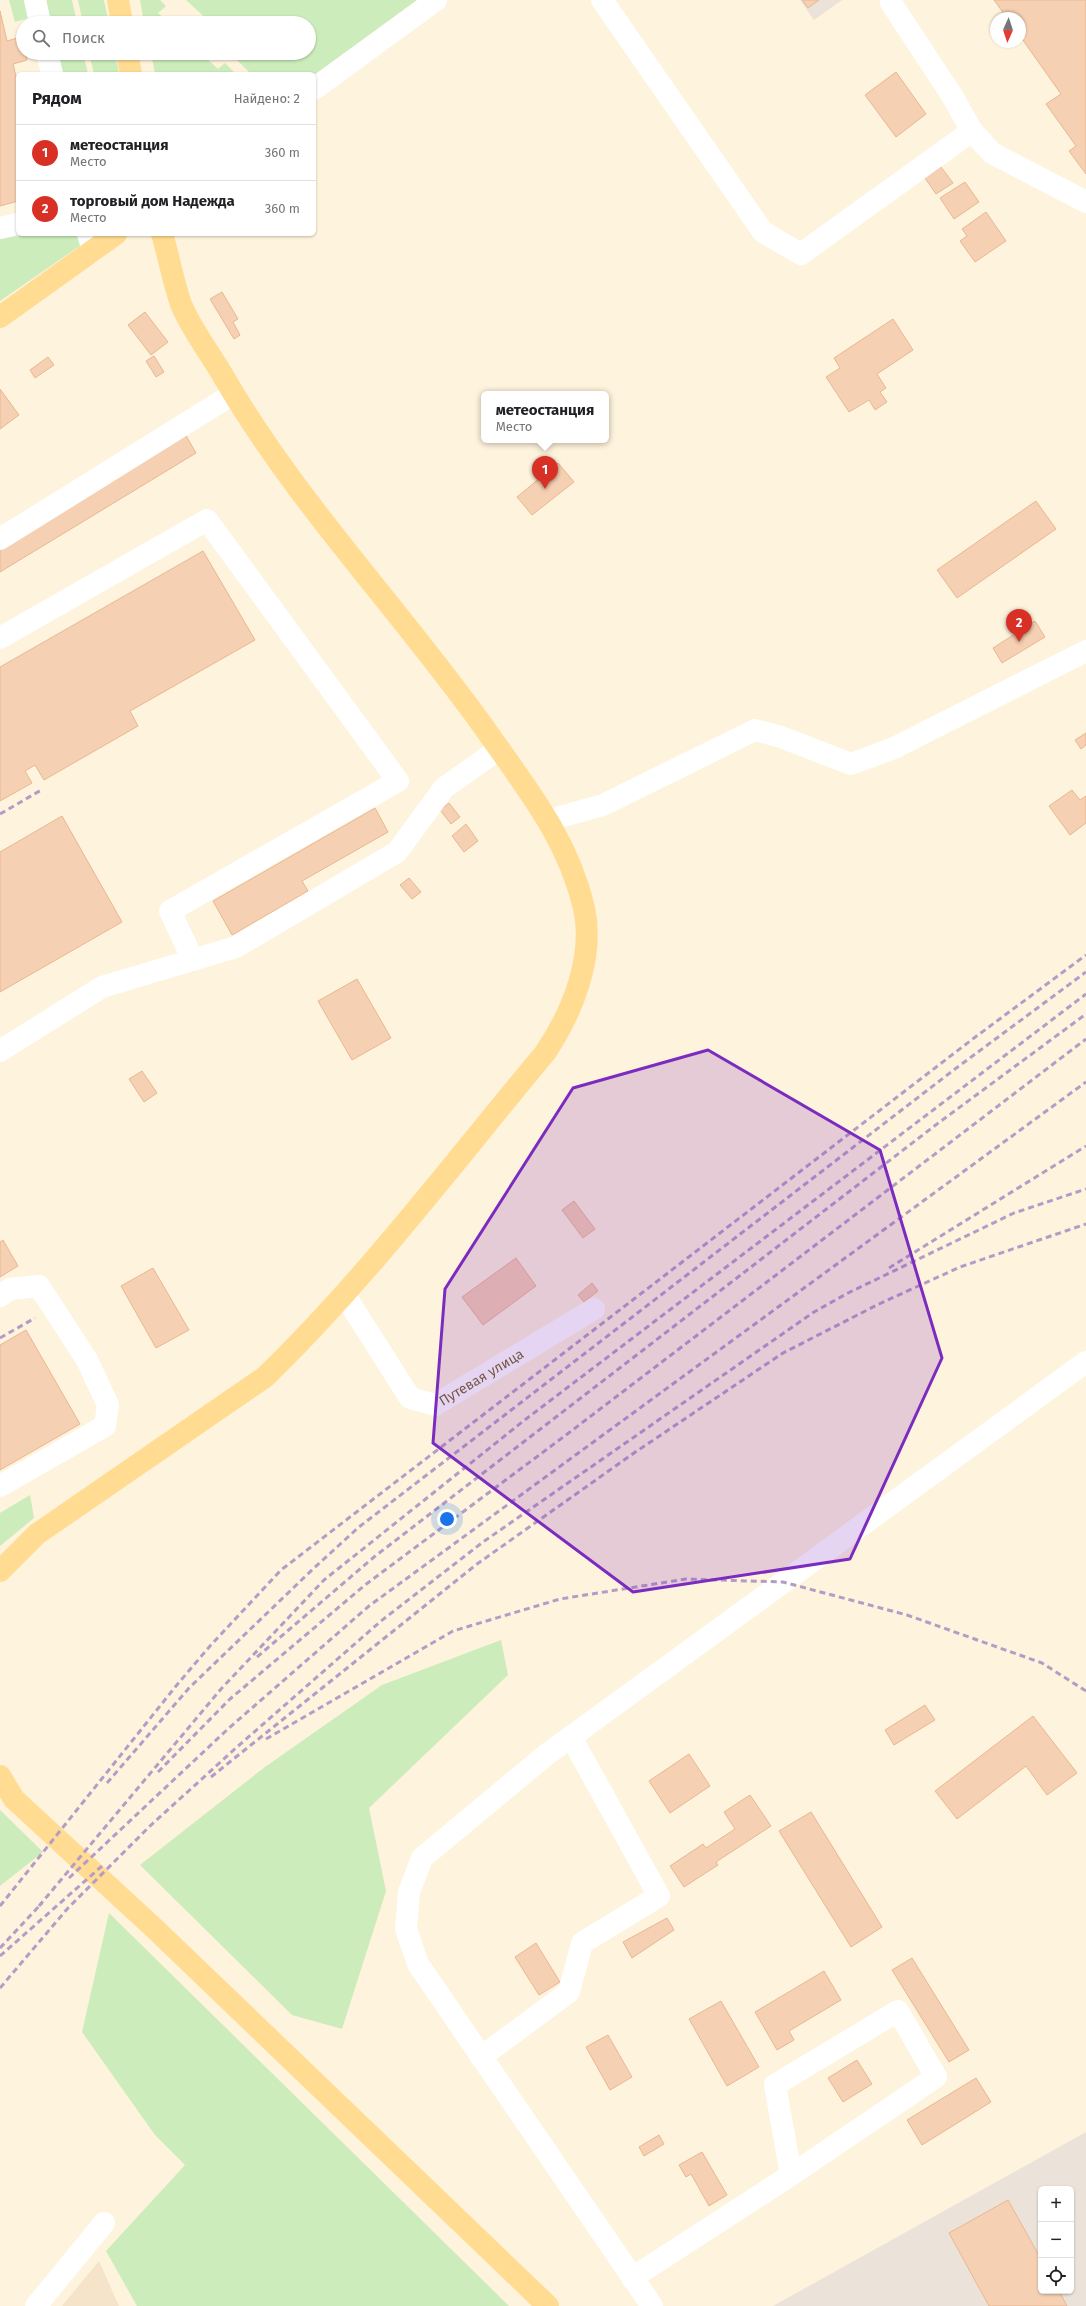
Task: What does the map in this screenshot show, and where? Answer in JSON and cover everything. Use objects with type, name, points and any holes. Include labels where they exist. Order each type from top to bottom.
[{"type":"main road","points":[[118,0],[121,16]]},
{"type":"main road","points":[[128,60],[131,72]]},
{"type":"main road","points":[[0,317],[91,242],[110,236]]},
{"type":"main road","points":[[0,1571],[37,1534],[265,1377],[297,1346],[344,1294],[545,1053],[560,1031],[582,972],[585,941],[584,911],[571,864],[549,820],[455,686],[284,471],[233,394],[181,305],[163,236]]},
{"type":"main road","points":[[0,1776],[14,1799],[154,1928],[548,2306]]},
{"type":"street","points":[[35,0],[38,16]]},
{"type":"street","points":[[316,88],[436,0]]},
{"type":"street","points":[[602,0],[763,232],[801,254],[972,131]]},
{"type":"street","points":[[891,3],[951,94],[972,131],[992,153],[1086,202]]},
{"type":"street","points":[[49,60],[52,72]]},
{"type":"street","points":[[0,228],[16,224]]},
{"type":"street","points":[[0,539],[233,394]]},
{"type":"street","points":[[0,638],[207,520],[398,781],[170,911],[193,960]]},
{"type":"street","points":[[549,820],[603,805],[755,730],[781,737],[851,764],[894,748],[1086,651]]},
{"type":"street","points":[[0,1051],[102,987],[236,947],[397,852],[444,788],[499,749]]},
{"type":"street","points":[[0,1296],[10,1289],[39,1286],[87,1360],[108,1405],[105,1426],[0,1486]]},
{"type":"street","name":"Путевая улица","points":[[344,1294],[410,1398],[435,1405],[594,1309]]},
{"type":"street","points":[[652,2306],[418,1964],[406,1929],[409,1892],[422,1858],[571,1737],[1086,1362]]},
{"type":"street","points":[[481,2057],[569,1992],[582,1943],[659,1896],[571,1737]]},
{"type":"street","points":[[632,2278],[790,2175],[936,2077],[898,2011],[775,2085],[790,2175]]},
{"type":"street","points":[[36,2306],[104,2223]]},
{"type":"highlighted area","points":[[708,1050],[880,1150],[942,1358],[850,1559],[633,1592],[433,1443],[445,1289],[573,1088]]},
{"type":"shaded area","points":[[800,0],[842,0],[814,20]]},
{"type":"shaded area","points":[[1086,2132],[1086,2306],[773,2306]]},
{"type":"shaded area","points":[[99,2261],[119,2306],[62,2306]]},
{"type":"green space","points":[[9,0],[27,0],[32,16],[16,16],[15,22]]},
{"type":"green space","points":[[46,0],[72,0],[75,16],[49,16]]},
{"type":"green space","points":[[78,0],[104,0],[107,16],[81,16]]},
{"type":"green space","points":[[140,0],[160,0],[166,6],[158,13],[161,16],[143,16]]},
{"type":"green space","points":[[186,0],[417,0],[316,74],[316,72],[249,72],[237,60],[316,60],[316,16],[203,16]]},
{"type":"green space","points":[[60,60],[85,60],[88,72],[63,72]]},
{"type":"green space","points":[[91,60],[116,60],[119,72],[94,72]]},
{"type":"green space","points":[[152,60],[208,60],[218,69],[225,63],[234,72],[155,72]]},
{"type":"green space","points":[[16,233],[17,237],[77,236],[81,245],[0,301],[0,237]]},
{"type":"green space","points":[[30,1495],[34,1518],[0,1546],[0,1513]]},
{"type":"green space","points":[[501,1640],[508,1675],[369,1808],[386,1891],[342,2029],[292,2015],[140,1865],[265,1767],[382,1685]]},
{"type":"green space","points":[[0,1810],[43,1852],[0,1886]]},
{"type":"green space","points":[[109,1913],[509,2306],[137,2306],[106,2251],[185,2165],[155,2135],[82,2032]]},
{"type":"building","points":[[802,0],[819,0],[808,8]]},
{"type":"building","points":[[994,0],[1086,0],[1086,174],[1069,151],[1076,146],[1046,104],[1061,94],[1026,44],[1026,12],[1003,12]]},
{"type":"building","points":[[0,11],[7,41],[16,38],[16,60],[27,60],[13,64],[16,77],[16,202],[0,206]]},
{"type":"building","points":[[896,72],[926,114],[896,137],[865,95]]},
{"type":"building","points":[[941,167],[953,183],[936,194],[925,178]]},
{"type":"building","points":[[965,182],[979,202],[954,219],[940,198]]},
{"type":"building","points":[[986,212],[1006,241],[975,262],[960,241],[967,236],[962,229]]},
{"type":"building","points":[[222,292],[238,319],[233,322],[240,335],[234,339],[210,299]]},
{"type":"building","points":[[145,312],[168,342],[151,355],[128,325]]},
{"type":"building","points":[[893,319],[913,350],[877,374],[886,388],[880,392],[887,402],[875,410],[869,400],[849,412],[826,377],[840,368],[834,358]]},
{"type":"building","points":[[154,356],[164,372],[156,377],[146,361]]},
{"type":"building","points":[[48,357],[54,365],[35,378],[30,370]]},
{"type":"building","points":[[0,389],[19,415],[0,429]]},
{"type":"building","points":[[185,434],[196,453],[0,572],[0,547]]},
{"type":"building","points":[[558,463],[574,482],[532,515],[517,497]]},
{"type":"building","points":[[1036,501],[1056,529],[957,598],[937,570]]},
{"type":"building","points":[[203,551],[255,640],[130,711],[138,726],[44,780],[35,765],[25,771],[32,783],[0,801],[0,667]]},
{"type":"building","points":[[1035,621],[1045,637],[1002,663],[993,648]]},
{"type":"building","points":[[1086,733],[1086,745],[1081,749],[1075,740]]},
{"type":"building","points":[[1072,790],[1080,800],[1086,796],[1086,823],[1070,835],[1049,806]]},
{"type":"building","points":[[449,803],[460,817],[451,824],[440,810]]},
{"type":"building","points":[[375,808],[388,832],[302,881],[308,891],[232,935],[213,901]]},
{"type":"building","points":[[62,816],[122,922],[0,992],[0,852]]},
{"type":"building","points":[[466,824],[478,841],[464,852],[452,836]]},
{"type":"building","points":[[409,878],[421,892],[412,899],[400,885]]},
{"type":"building","points":[[357,979],[391,1038],[352,1060],[318,1001]]},
{"type":"building","points":[[142,1071],[157,1093],[144,1102],[129,1079]]},
{"type":"building","points":[[574,1201],[595,1229],[583,1238],[562,1210]]},
{"type":"building","points":[[3,1240],[18,1266],[0,1277],[0,1242]]},
{"type":"building","points":[[516,1258],[536,1286],[483,1325],[462,1297]]},
{"type":"building","points":[[153,1268],[189,1330],[156,1348],[121,1286]]},
{"type":"building","points":[[592,1283],[598,1291],[584,1302],[578,1295]]},
{"type":"building","points":[[26,1330],[80,1424],[0,1470],[0,1345]]},
{"type":"building","points":[[925,1705],[935,1720],[894,1745],[885,1730]]},
{"type":"building","points":[[1033,1716],[1077,1773],[1047,1795],[1026,1766],[957,1819],[935,1791]]},
{"type":"building","points":[[689,1754],[710,1786],[670,1813],[649,1781]]},
{"type":"building","points":[[750,1795],[771,1826],[716,1862],[718,1865],[684,1887],[670,1866],[703,1844],[706,1848],[735,1829],[724,1812]]},
{"type":"building","points":[[811,1812],[882,1927],[851,1947],[779,1831]]},
{"type":"building","points":[[667,1918],[674,1930],[632,1958],[623,1942]]},
{"type":"building","points":[[536,1943],[560,1982],[539,1995],[515,1957]]},
{"type":"building","points":[[912,1958],[969,2050],[949,2062],[892,1970]]},
{"type":"building","points":[[824,1971],[841,2000],[789,2031],[794,2040],[777,2050],[755,2012]]},
{"type":"building","points":[[721,2001],[759,2067],[727,2086],[689,2019]]},
{"type":"building","points":[[608,2035],[632,2077],[610,2090],[586,2047]]},
{"type":"building","points":[[857,2060],[872,2084],[843,2102],[828,2078]]},
{"type":"building","points":[[976,2078],[991,2102],[922,2145],[907,2120]]},
{"type":"building","points":[[659,2135],[664,2144],[644,2156],[639,2147]]},
{"type":"building","points":[[702,2152],[727,2195],[709,2206],[691,2174],[686,2177],[679,2165]]},
{"type":"building","points":[[1008,2200],[1038,2254],[1038,2294],[1061,2294],[1067,2306],[989,2306],[949,2233]]},
{"type":"railway","points":[[0,814],[43,789]]},
{"type":"railway","points":[[0,1906],[176,1686],[210,1646],[281,1570],[974,1038],[1086,955]]},
{"type":"railway","points":[[107,1783],[189,1688],[359,1527],[955,1069],[1086,972]]},
{"type":"railway","points":[[39,1906],[221,1689],[324,1580],[526,1419],[1086,994]]},
{"type":"railway","points":[[257,1657],[374,1557],[937,1124],[1086,1014]]},
{"type":"railway","points":[[158,1772],[230,1699],[365,1585],[566,1435],[1086,1039]]},
{"type":"railway","points":[[69,1878],[229,1728],[369,1606],[1086,1082]]},
{"type":"railway","points":[[889,1268],[1086,1146]]},
{"type":"railway","points":[[0,1988],[68,1908],[150,1826],[237,1747],[381,1621],[483,1542],[814,1312],[848,1293],[1014,1213],[1086,1189]]},
{"type":"railway","points":[[211,1777],[477,1564],[634,1453],[783,1353],[879,1304],[960,1267],[1086,1224]]},
{"type":"railway","points":[[0,1338],[35,1318]]},
{"type":"railway","points":[[266,1739],[453,1631],[560,1599],[686,1579],[783,1582],[907,1615],[1042,1663],[1086,1691]]},
{"type":"railway","points":[[0,1956],[102,1866]]},
{"type":"railway","points":[[0,1948],[42,1903]]},
{"type":"place","name":"метеостанция","points":[[545,489]]},
{"type":"place","name":"торговый дом Надежда","points":[[1019,642]]}]
